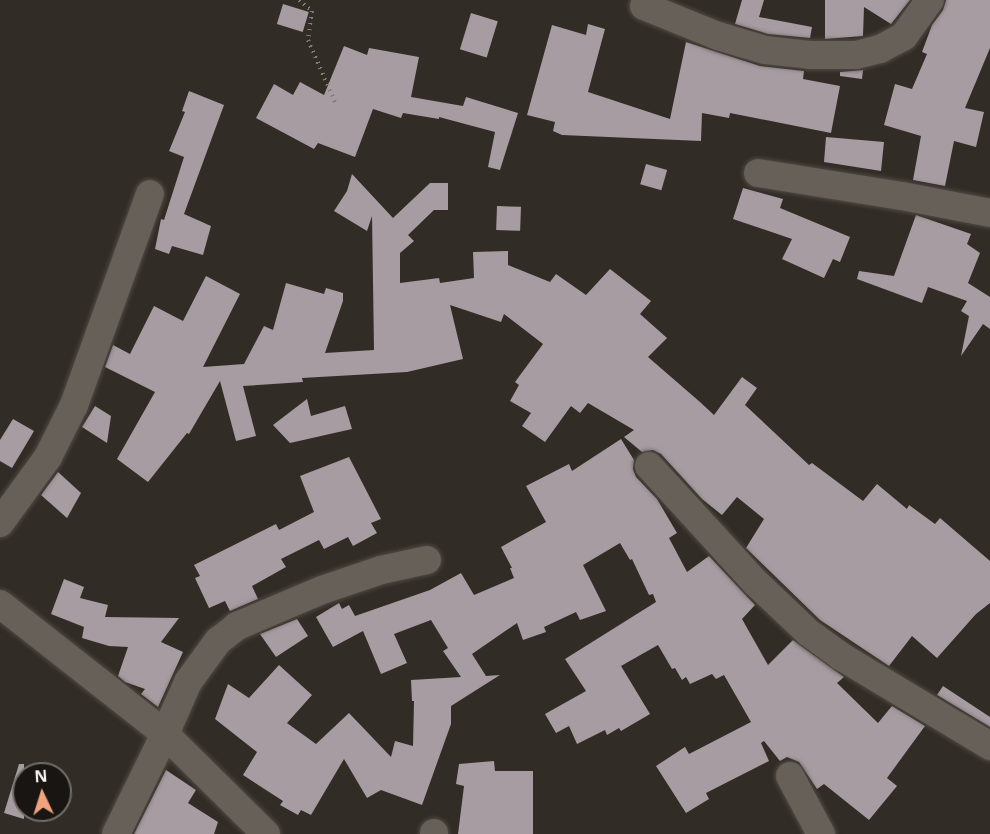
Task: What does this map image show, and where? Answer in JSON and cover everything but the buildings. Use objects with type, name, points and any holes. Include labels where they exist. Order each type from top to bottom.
[{"type":"street","points":[[644,6],[718,36],[765,50],[810,55],[856,55],[880,49],[904,36],[930,0]]},
{"type":"street","points":[[758,173],[902,195],[990,213]]},
{"type":"street","points":[[0,523],[48,457],[74,405],[150,194]]},
{"type":"street","points":[[649,466],[755,582],[809,633],[842,657],[990,747]]},
{"type":"street","points":[[116,834],[188,682],[218,641],[237,626],[322,590],[381,570],[427,560]]},
{"type":"street","points":[[0,604],[165,734],[266,834]]},
{"type":"street","points":[[790,776],[821,834]]},
{"type":"path","points":[[299,0],[312,11],[308,40],[335,102]]}]
